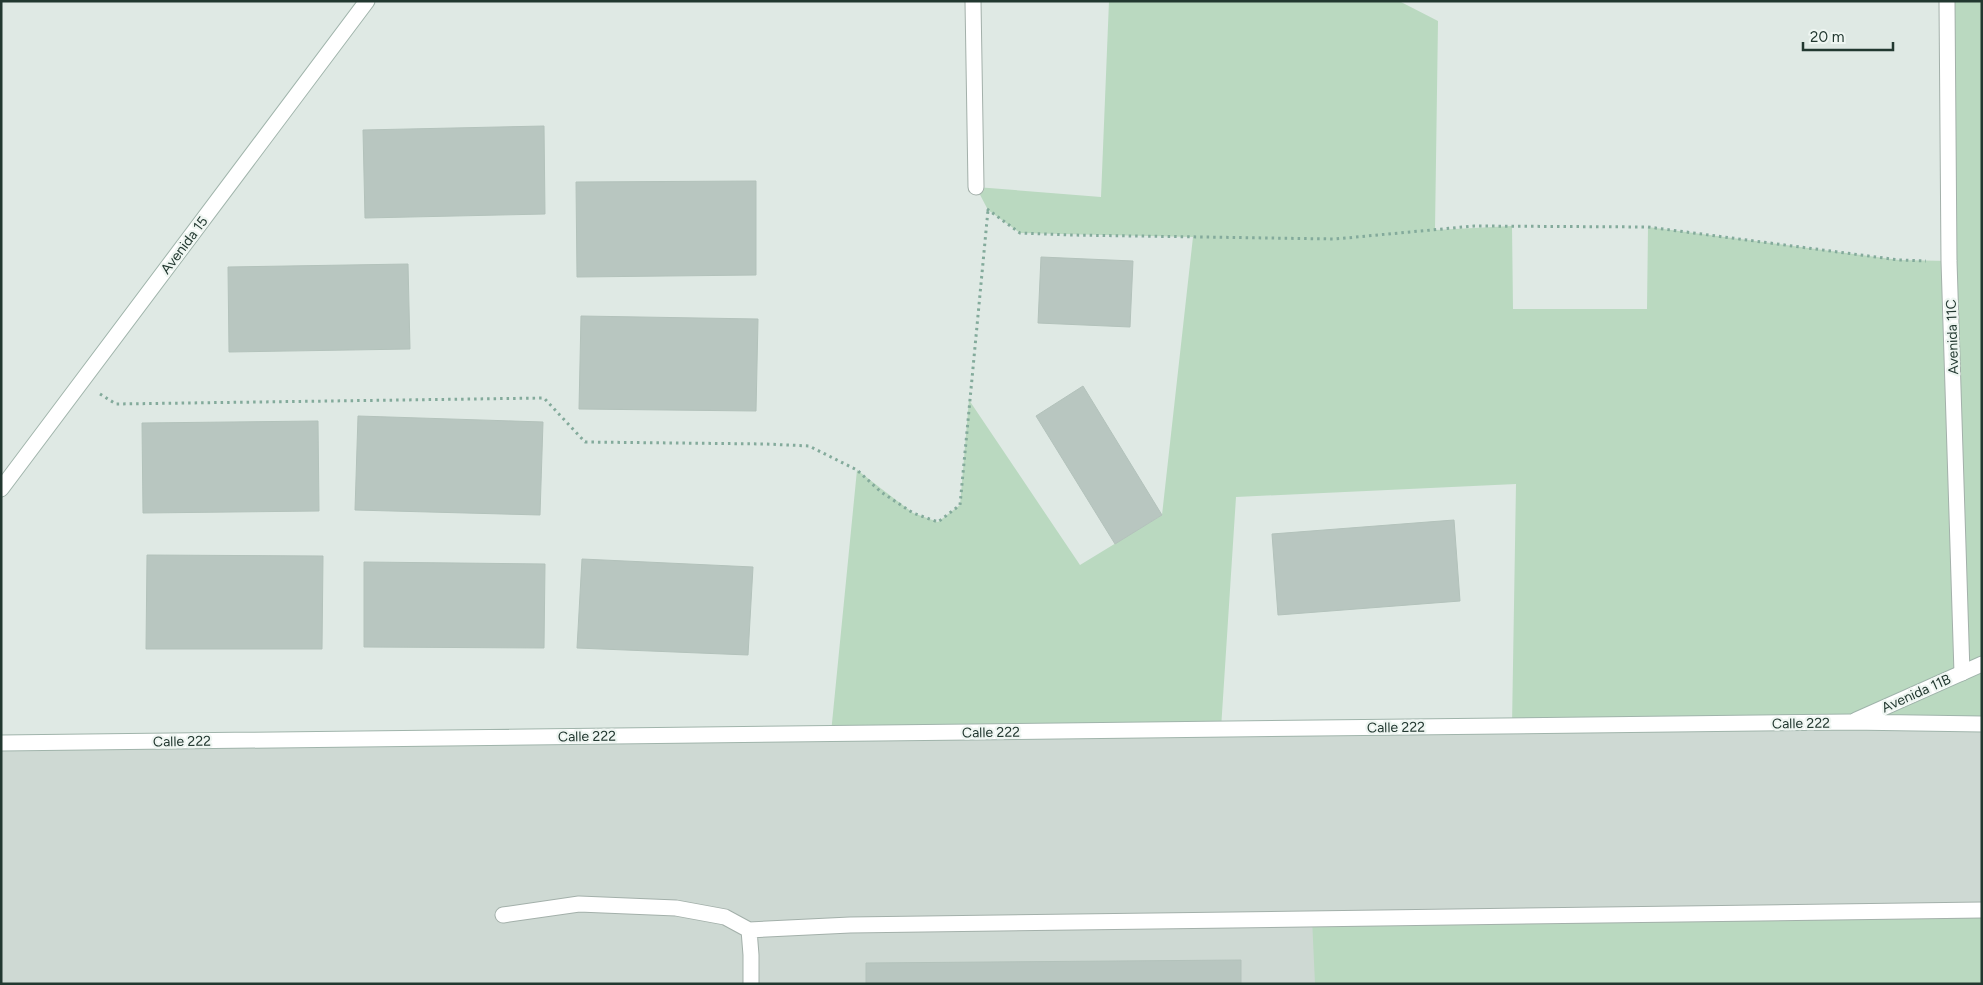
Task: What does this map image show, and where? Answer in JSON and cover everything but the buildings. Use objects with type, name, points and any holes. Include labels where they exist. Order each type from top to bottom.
[{"type":"main road","name":"Avenida 15","points":[[1,489],[367,1]]},
{"type":"main road","points":[[974,1],[976,187]]},
{"type":"main road","name":"Avenida 11C","points":[[1947,1],[1949,261],[1962,673]]},
{"type":"main road","name":"Avenida 11B","points":[[1850,722],[1982,664]]},
{"type":"main road","name":"Calle 222","points":[[1,743],[1850,722],[1982,724]]},
{"type":"main road","points":[[503,915],[578,904],[676,908],[725,917],[749,930],[869,924],[1982,910]]},
{"type":"main road","points":[[749,930],[752,955],[751,984]]},
{"type":"path","points":[[976,187],[988,210],[1020,233],[1335,239],[1474,226],[1648,227],[1899,260],[1949,261]]},
{"type":"path","points":[[80,383],[116,404],[544,398],[585,442],[809,446],[856,470],[882,492],[914,513],[938,522],[960,505],[988,210]]},
{"type":"shaded area","points":[[1982,724],[1982,984],[1,984],[1,743]]},
{"type":"green space","points":[[1109,1],[1399,1],[1438,21],[1435,230],[1512,226],[1513,309],[1647,309],[1648,227],[1899,260],[1949,261],[1947,1],[1982,1],[1982,724],[1512,726],[1516,484],[1236,497],[1221,729],[831,733],[857,470],[913,513],[938,522],[960,505],[969,400],[1080,565],[1162,515],[1193,237],[1020,233],[988,210],[976,187],[1101,197]]},
{"type":"green space","points":[[1982,914],[1982,984],[1315,984],[1312,918]]}]
